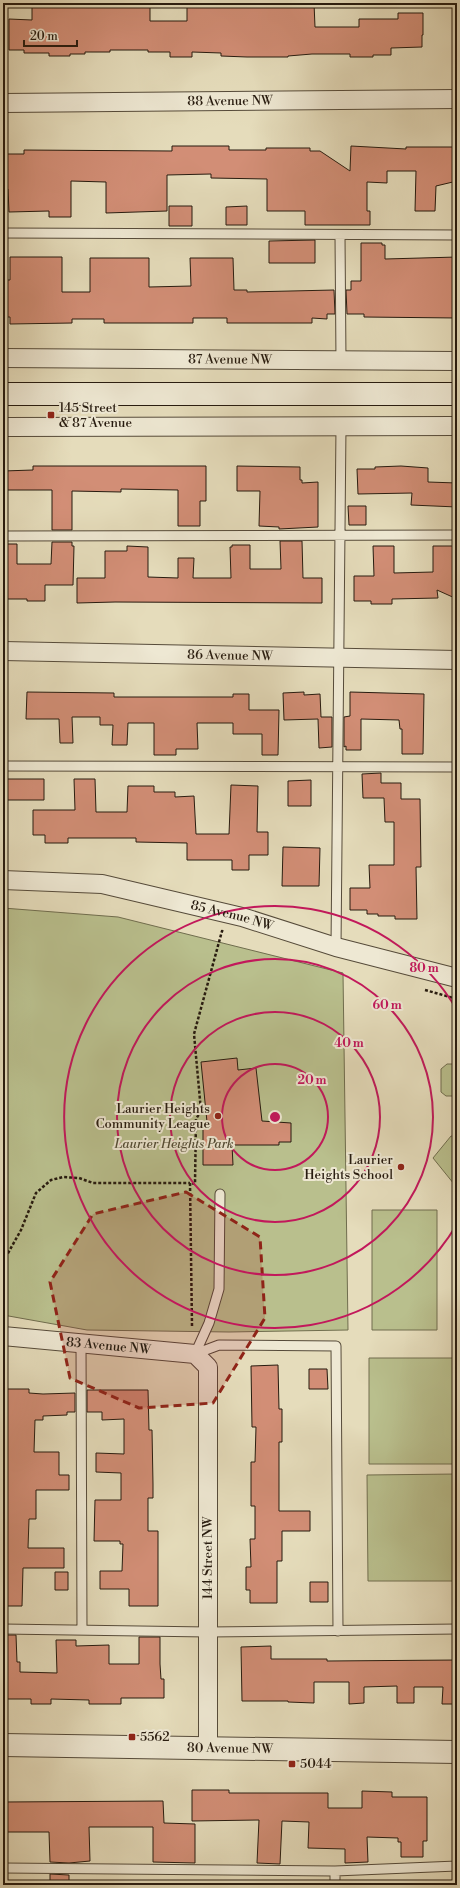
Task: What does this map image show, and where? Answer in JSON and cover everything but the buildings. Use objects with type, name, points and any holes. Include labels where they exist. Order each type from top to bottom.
[{"type":"street","name":"88 Avenue NW","points":[[3,103],[457,99]]},
{"type":"street","name":"87 Avenue NW","points":[[3,358],[341,361],[457,360]]},
{"type":"street","points":[[3,394],[457,394]]},
{"type":"street","points":[[3,427],[457,426]]},
{"type":"street","name":"86 Avenue NW","points":[[3,651],[457,660]]},
{"type":"street","name":"85 Avenue NW","points":[[3,880],[102,884],[242,918],[336,947],[457,978]]},
{"type":"street","name":"83 Avenue NW","points":[[3,1336],[195,1354]]},
{"type":"street","name":"144 Street NW","points":[[195,1354],[208,1367],[208,1748]]},
{"type":"street","name":"80 Avenue NW","points":[[3,1745],[457,1752]]},
{"type":"lane","points":[[3,233],[340,236],[457,235]]},
{"type":"lane","points":[[340,236],[341,361]]},
{"type":"lane","points":[[336,947],[340,658],[341,426]]},
{"type":"lane","points":[[3,536],[457,535]]},
{"type":"lane","points":[[3,766],[457,766]]},
{"type":"lane","points":[[195,1354],[209,1323],[219,1289],[220,1194]]},
{"type":"lane","points":[[81,1343],[82,1630]]},
{"type":"lane","points":[[195,1354],[219,1345],[336,1346],[338,1631]]},
{"type":"lane","points":[[3,1628],[208,1632],[457,1629]]},
{"type":"lane","points":[[3,1868],[335,1871],[457,1866]]},
{"type":"lane","points":[[335,1871],[335,1885]]},
{"type":"path","points":[[3,1262],[21,1230],[36,1193],[51,1180],[63,1177],[79,1178],[93,1183],[195,1184],[196,1119],[201,1111],[194,1034],[222,931],[229,933]]},
{"type":"path","points":[[419,988],[457,999]]},
{"type":"path","points":[[190,1183],[192,1334]]},
{"type":"highlighted area","points":[[186,1192],[260,1237],[265,1318],[213,1403],[139,1408],[70,1378],[50,1282],[93,1214]]},
{"type":"green space","name":"Laurier Heights Park","points":[[3,908],[118,917],[343,973],[348,1330],[229,1332],[87,1330],[3,1315]]},
{"type":"green space","points":[[447,1064],[457,1064],[457,1096],[446,1096],[441,1092],[441,1069]]},
{"type":"green space","points":[[451,1136],[457,1136],[457,1184],[454,1184],[433,1158]]},
{"type":"green space","points":[[372,1210],[437,1210],[437,1330],[372,1330]]},
{"type":"green space","points":[[454,1211],[457,1211],[457,1331],[454,1331]]},
{"type":"green space","points":[[369,1358],[457,1358],[457,1464],[369,1464]]},
{"type":"green space","points":[[457,1474],[457,1581],[368,1581],[367,1475]]},
{"type":"place","name":"145 Street & 87 Avenue","points":[[51,415]]},
{"type":"place","name":"Laurier Heights Community League","points":[[218,1116]]},
{"type":"place","name":"Laurier Heights School","points":[[401,1167]]},
{"type":"place","name":"5562","points":[[132,1737]]},
{"type":"place","name":"5044","points":[[292,1764]]}]
